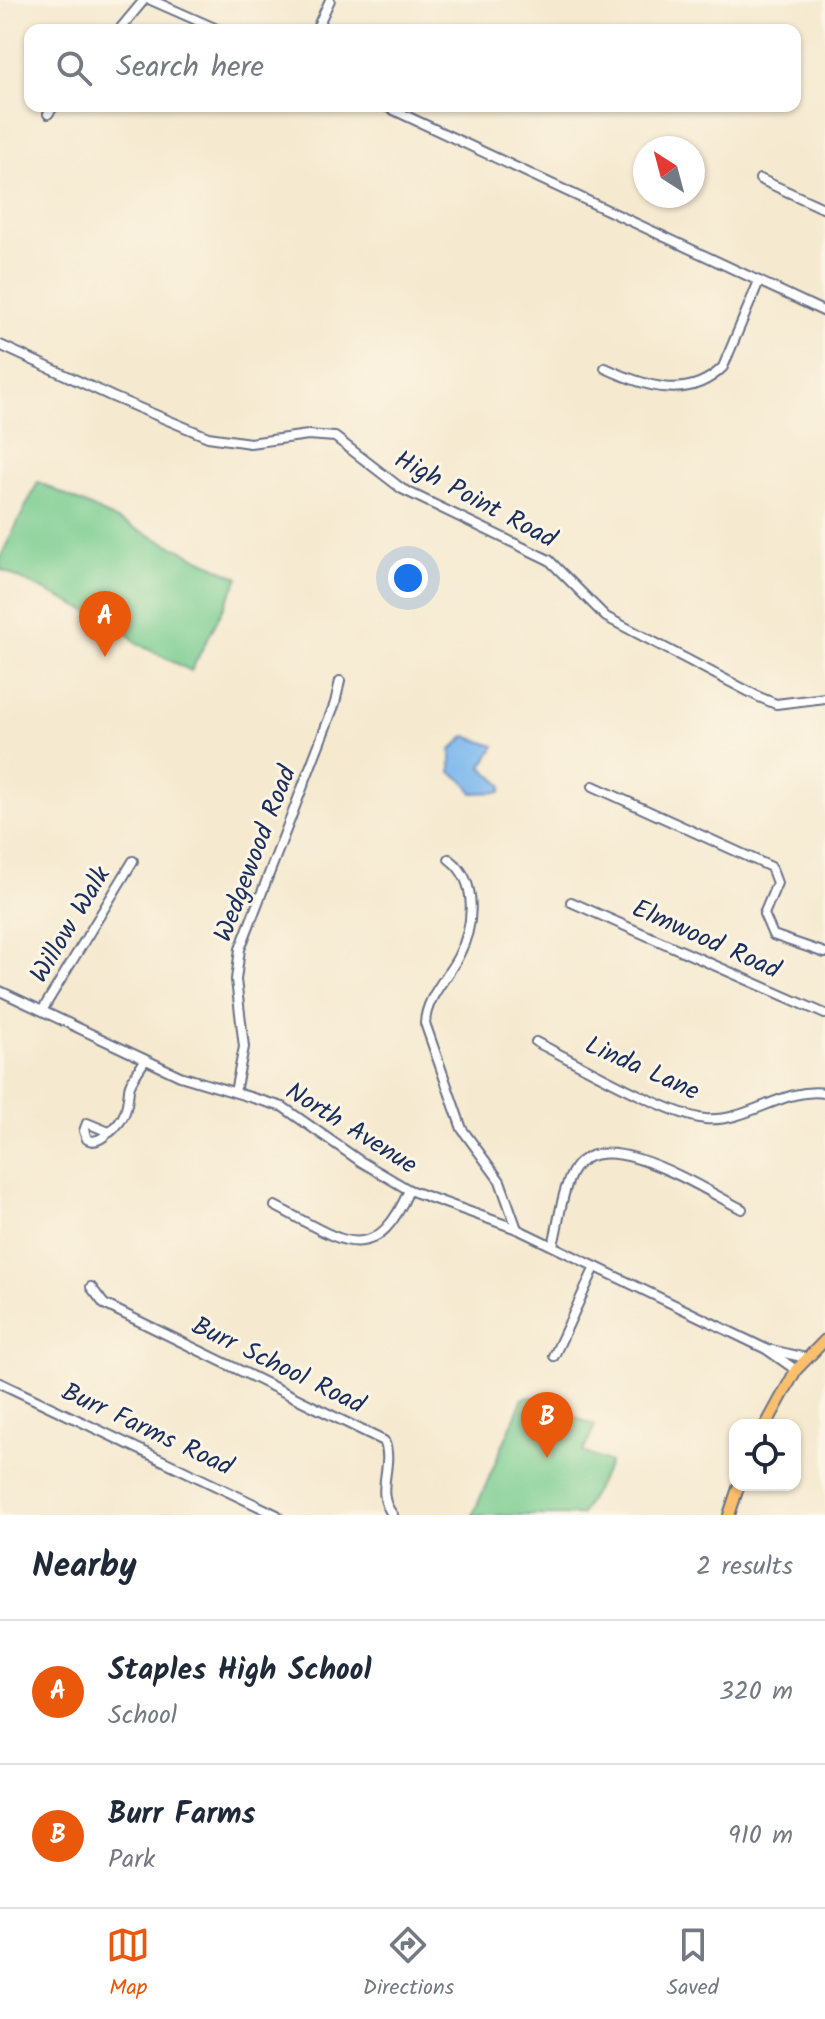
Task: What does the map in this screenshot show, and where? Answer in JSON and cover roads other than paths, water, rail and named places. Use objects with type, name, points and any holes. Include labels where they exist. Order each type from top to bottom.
[{"type":"main road","points":[[769,1419],[796,1370],[825,1340]]},
{"type":"main road","points":[[729,1515],[737,1491]]},
{"type":"street","points":[[124,24],[144,0]]},
{"type":"street","points":[[151,0],[205,24]]},
{"type":"street","points":[[319,24],[330,0]]},
{"type":"street","points":[[398,112],[825,312]]},
{"type":"street","points":[[760,179],[825,209]]},
{"type":"street","points":[[605,368],[673,390],[712,377],[723,367],[759,281]]},
{"type":"street","name":"High Point Road","points":[[0,345],[208,437],[250,443],[308,435],[335,437],[402,489],[549,560],[597,610],[619,624],[776,704],[825,698]]},
{"type":"street","name":"Wedgewood Road","points":[[235,1092],[244,1047],[236,980],[240,949],[335,703],[340,681]]},
{"type":"street","points":[[593,786],[771,867],[777,883],[764,914],[773,935],[825,953]]},
{"type":"street","points":[[449,859],[461,871],[468,888],[470,917],[460,953],[427,1007],[425,1023],[462,1129],[500,1181],[517,1229]]},
{"type":"street","name":"Willow Walk","points":[[43,1009],[133,861]]},
{"type":"street","name":"Elmwood Road","points":[[571,902],[825,1014]]},
{"type":"street","name":"North Avenue","points":[[0,991],[198,1083],[283,1107],[360,1161],[409,1190],[553,1245],[766,1349],[796,1370]]},
{"type":"street","name":"Linda Lane","points":[[536,1042],[664,1105],[705,1119],[735,1116],[810,1091],[825,1093]]},
{"type":"street","points":[[109,1132],[129,1108],[129,1088],[145,1060]]},
{"type":"street","points":[[553,1245],[572,1173],[584,1161],[604,1153],[630,1154],[742,1209]]},
{"type":"street","points":[[275,1206],[346,1241],[364,1242],[382,1235],[391,1226],[409,1190]]},
{"type":"street","points":[[554,1356],[595,1267]]},
{"type":"street","name":"Burr School Road","points":[[91,1287],[104,1304],[384,1441],[387,1449],[383,1492],[393,1515]]},
{"type":"street","name":"North Avenue","points":[[766,1349],[806,1358]]},
{"type":"street","name":"Burr Farms Road","points":[[0,1383],[277,1515]]},
{"type":"water","points":[[466,736],[495,746],[482,767],[502,785],[501,792],[473,793],[466,783],[451,772],[451,750]]},
{"type":"place","name":"Staples High School","points":[[105,657]]},
{"type":"place","name":"Burr Farms","points":[[547,1458]]}]
